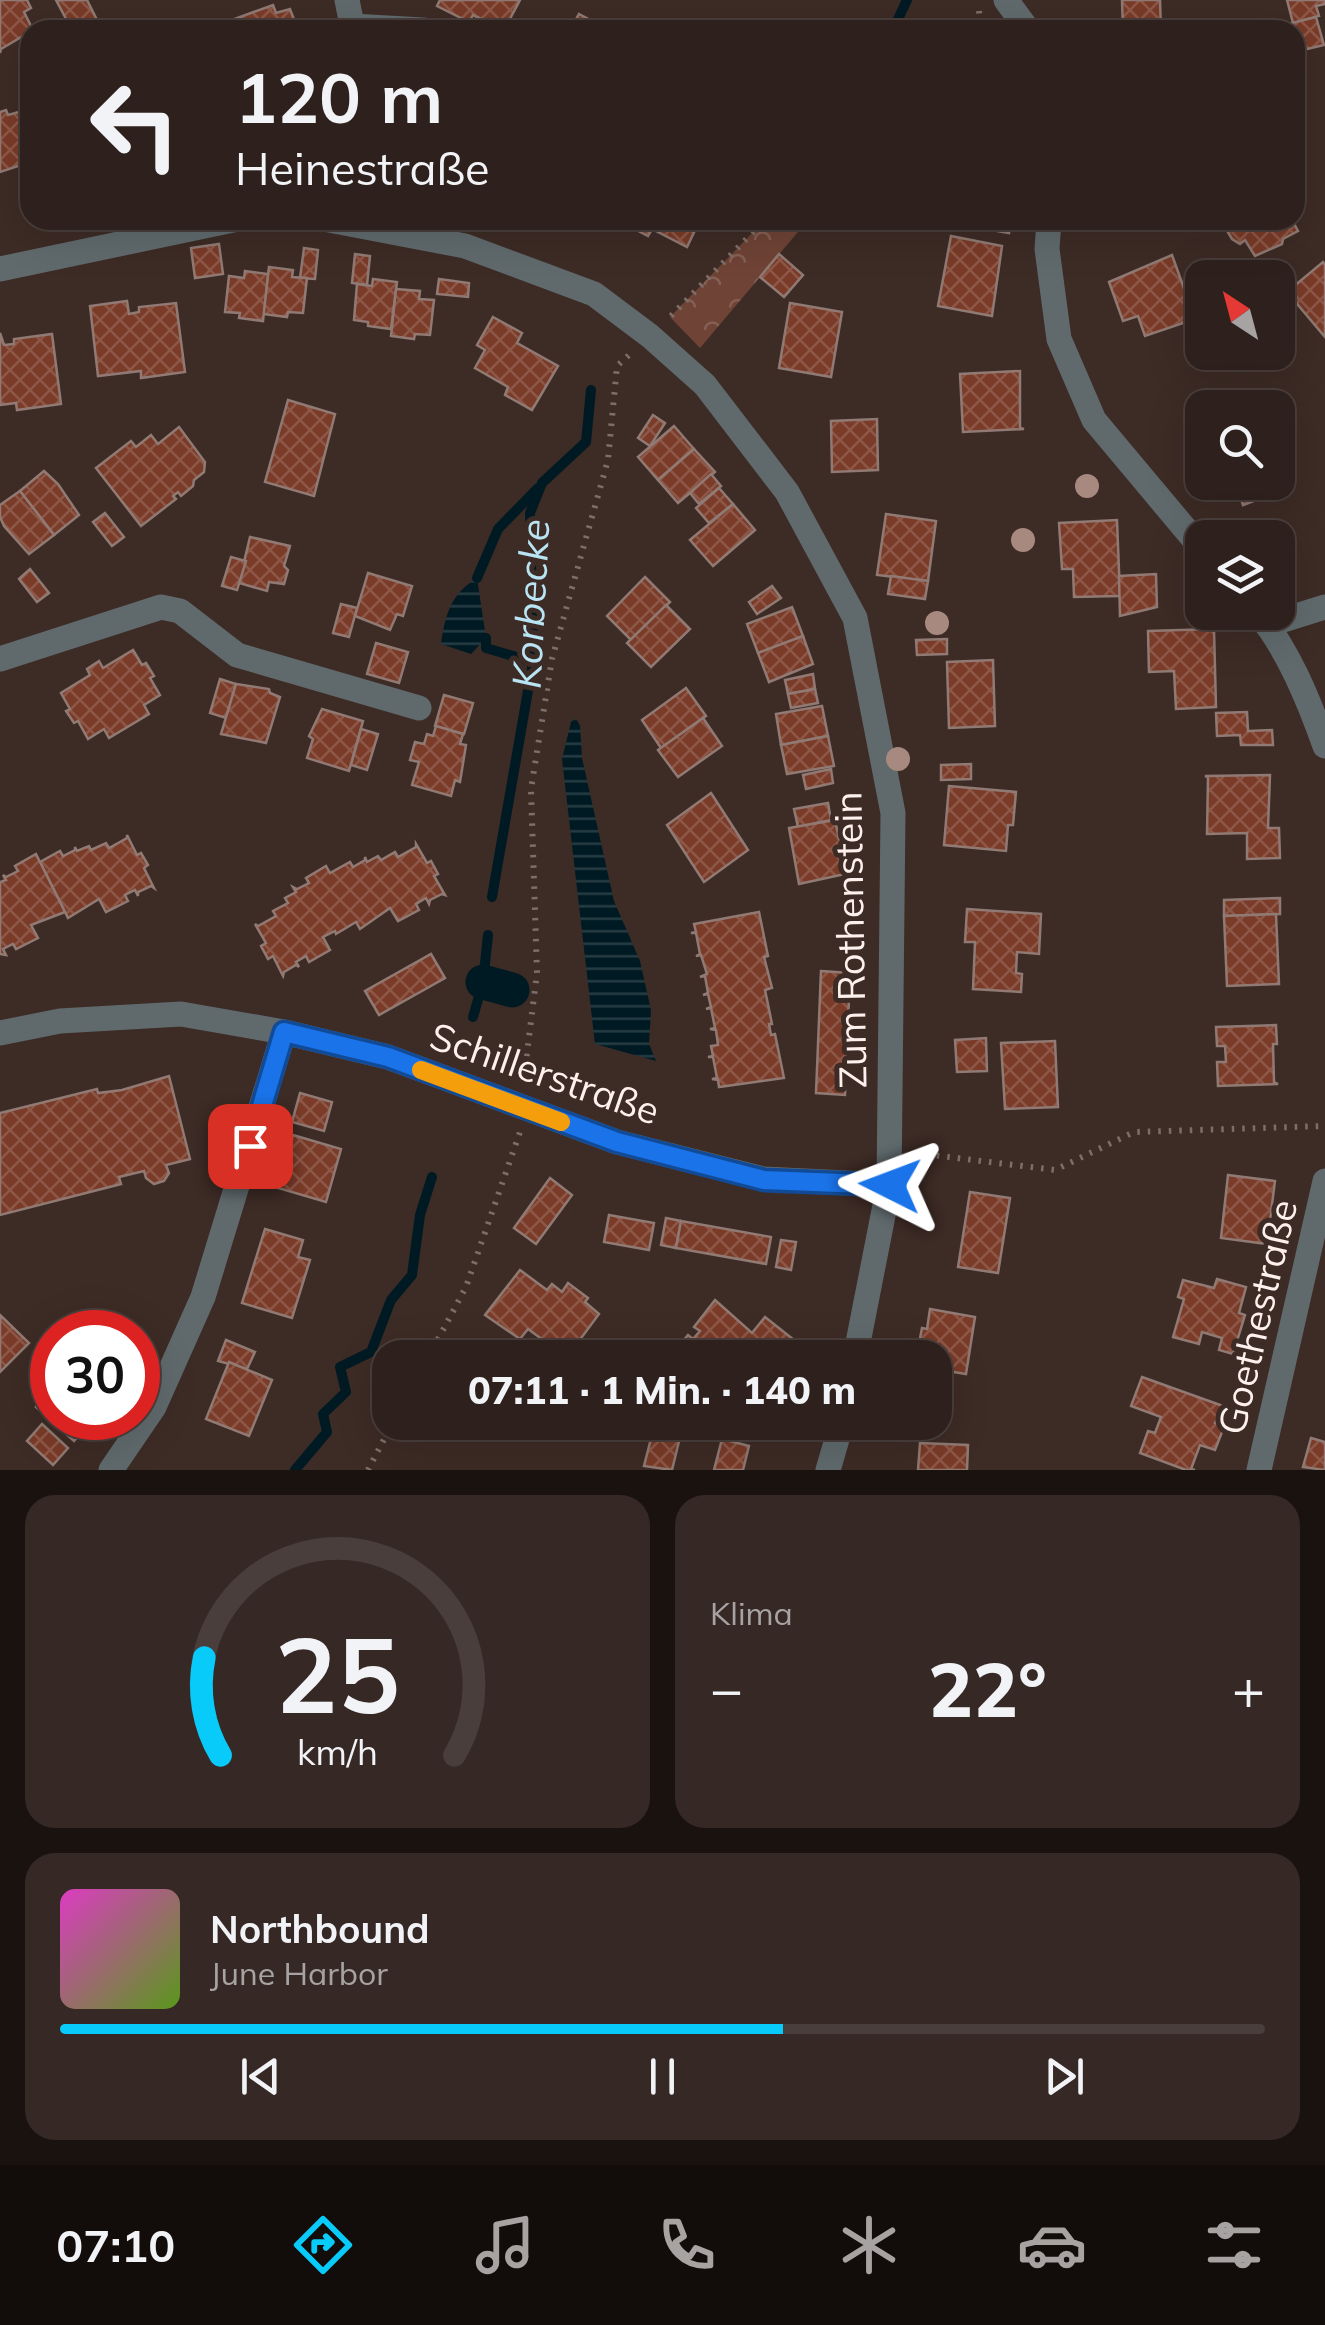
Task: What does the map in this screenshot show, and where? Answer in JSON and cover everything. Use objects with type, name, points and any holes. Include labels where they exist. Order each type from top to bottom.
[{"type":"street","points":[[0,269],[185,230]]},
{"type":"street","name":"Zum Rothenstein","points":[[389,230],[465,246],[594,294],[650,336],[704,385],[787,492],[855,618],[893,812],[890,1185],[859,1340]]},
{"type":"street","points":[[1048,230],[1060,339],[1094,420],[1185,530]]},
{"type":"street","points":[[1295,612],[1325,606]]},
{"type":"street","points":[[0,659],[161,608],[180,611],[237,655],[419,708]]},
{"type":"street","points":[[1268,630],[1311,708],[1325,746]]},
{"type":"street","name":"Schillerstraße","points":[[0,1034],[60,1020],[181,1014],[284,1032],[388,1057],[617,1142],[764,1180],[890,1185]]},
{"type":"street","points":[[111,1470],[154,1408],[203,1297],[284,1032]]},
{"type":"street","name":"Goethestraße","points":[[1259,1470],[1325,1181]]},
{"type":"street","points":[[828,1470],[837,1440]]},
{"type":"path","points":[[438,1340],[466,1287],[524,1109],[537,973],[531,790],[552,658],[608,460],[617,366],[755,230]]},
{"type":"path","points":[[890,1149],[1056,1170],[1134,1132],[1325,1126]]},
{"type":"path","points":[[368,1470],[384,1440]]},
{"type":"green space","points":[[755,230],[800,230],[700,348],[670,317]]},
{"type":"water","points":[[477,578],[486,638],[471,654],[441,644],[451,606]]},
{"type":"water","points":[[576,718],[614,901],[640,961],[651,1010],[649,1044],[656,1061],[595,1044],[562,759],[571,722]]},
{"type":"building","points":[[0,0],[27,0],[31,8],[24,12],[28,20],[20,20],[20,38],[0,53]]},
{"type":"building","points":[[56,0],[87,0],[97,20],[67,20]]},
{"type":"building","points":[[440,0],[520,0],[509,20],[483,20],[473,15],[465,20],[437,6]]},
{"type":"building","points":[[1122,0],[1160,0],[1161,20],[1123,20]]},
{"type":"building","points":[[1287,0],[1325,0],[1325,4],[1316,6],[1319,16],[1292,20]]},
{"type":"building","points":[[273,5],[276,13],[290,9],[294,20],[232,20]]},
{"type":"building","points":[[1316,17],[1324,45],[1305,50],[1304,20]]},
{"type":"building","points":[[6,110],[8,115],[20,112],[20,165],[0,172],[0,112]]},
{"type":"building","points":[[654,230],[695,230],[687,247]]},
{"type":"building","points":[[1227,230],[1298,231],[1283,239],[1282,244],[1255,256],[1245,240],[1240,244]]},
{"type":"building","points":[[951,236],[1002,246],[992,316],[938,306]]},
{"type":"building","points":[[219,244],[223,274],[195,278],[191,248]]},
{"type":"building","points":[[304,248],[318,250],[315,279],[300,278]]},
{"type":"building","points":[[355,254],[370,256],[367,285],[352,283]]},
{"type":"building","points":[[779,254],[803,275],[784,297],[760,277]]},
{"type":"building","points":[[1172,255],[1185,291],[1185,322],[1145,336],[1138,316],[1123,321],[1109,282]]},
{"type":"building","points":[[1323,262],[1325,337],[1295,301],[1295,285]]},
{"type":"building","points":[[269,267],[293,270],[292,277],[307,278],[303,313],[288,312],[287,317],[263,314]]},
{"type":"building","points":[[245,271],[268,274],[263,321],[225,312],[229,276],[244,278]]},
{"type":"building","points":[[373,279],[397,282],[391,329],[354,320],[357,284],[372,286]]},
{"type":"building","points":[[439,279],[469,283],[468,297],[437,294]]},
{"type":"building","points":[[396,289],[420,291],[419,299],[434,300],[430,335],[415,334],[414,339],[391,336]]},
{"type":"building","points":[[127,301],[129,314],[139,312],[139,307],[176,303],[185,372],[141,378],[141,371],[98,376],[90,306]]},
{"type":"building","points":[[790,303],[842,312],[831,377],[779,368]]},
{"type":"building","points":[[493,317],[522,333],[517,343],[558,366],[532,410],[505,395],[508,387],[475,368],[485,350],[477,345]]},
{"type":"building","points":[[0,333],[4,345],[14,344],[14,339],[52,334],[61,404],[17,410],[16,403],[0,405]]},
{"type":"building","points":[[1020,371],[1020,428],[1024,429],[963,432],[960,374]]},
{"type":"building","points":[[288,400],[335,414],[314,496],[265,482]]},
{"type":"building","points":[[653,415],[665,423],[650,446],[638,438]]},
{"type":"building","points":[[877,419],[878,470],[832,472],[831,421]]},
{"type":"building","points":[[674,426],[694,449],[658,480],[638,457]]},
{"type":"building","points":[[179,427],[205,462],[204,472],[193,486],[181,496],[178,492],[173,496],[176,499],[141,526],[96,468],[131,441],[136,447],[151,435],[158,444]]},
{"type":"building","points":[[694,449],[715,472],[678,503],[658,480]]},
{"type":"building","points":[[44,471],[79,515],[54,535],[20,491]]},
{"type":"building","points":[[711,474],[721,486],[699,504],[690,493]]},
{"type":"building","points":[[719,488],[733,504],[709,523],[696,508]]},
{"type":"building","points":[[20,491],[54,535],[29,554],[0,517],[0,505]]},
{"type":"building","points":[[733,504],[755,530],[713,566],[690,540]]},
{"type":"building","points":[[105,513],[124,537],[112,546],[93,522]]},
{"type":"building","points":[[886,514],[936,521],[928,581],[877,575]]},
{"type":"building","points":[[1117,520],[1120,596],[1074,597],[1073,569],[1062,569],[1059,523]]},
{"type":"building","points":[[250,537],[290,546],[284,584],[269,582],[267,591],[239,583]]},
{"type":"building","points":[[231,557],[246,561],[237,590],[222,586]]},
{"type":"building","points":[[30,569],[49,593],[37,602],[19,579]]},
{"type":"building","points":[[368,573],[412,586],[403,616],[397,614],[390,630],[355,616]]},
{"type":"building","points":[[1156,574],[1157,607],[1120,616],[1119,576]]},
{"type":"building","points":[[891,576],[928,581],[925,599],[888,594]]},
{"type":"building","points":[[645,577],[670,602],[631,640],[607,616]]},
{"type":"building","points":[[772,586],[781,598],[757,614],[749,602]]},
{"type":"building","points":[[341,604],[357,608],[349,637],[333,633]]},
{"type":"building","points":[[666,605],[690,629],[651,667],[627,643]]},
{"type":"building","points":[[792,607],[803,636],[758,653],[747,624]]},
{"type":"building","points":[[1214,630],[1216,707],[1176,709],[1174,671],[1149,672],[1148,631]]},
{"type":"building","points":[[803,636],[813,664],[769,682],[758,653]]},
{"type":"building","points":[[947,639],[947,654],[917,655],[916,640]]},
{"type":"building","points":[[376,643],[408,652],[399,683],[367,674]]},
{"type":"building","points":[[133,650],[154,676],[150,678],[160,695],[144,705],[149,714],[109,738],[104,729],[88,739],[78,721],[74,723],[66,711],[70,709],[61,693],[90,675],[87,669],[99,661],[103,668]]},
{"type":"building","points":[[993,660],[995,726],[949,728],[947,662]]},
{"type":"building","points":[[813,674],[815,689],[788,694],[785,680]]},
{"type":"building","points":[[220,679],[236,684],[226,718],[210,713]]},
{"type":"building","points":[[236,684],[269,689],[280,697],[266,743],[221,734]]},
{"type":"building","points":[[686,688],[706,716],[661,748],[642,720]]},
{"type":"building","points":[[815,689],[818,703],[791,708],[788,694]]},
{"type":"building","points":[[444,695],[473,703],[464,734],[435,726]]},
{"type":"building","points":[[822,706],[828,736],[781,745],[776,714]]},
{"type":"building","points":[[322,709],[363,721],[349,771],[307,758],[313,739],[309,736]]},
{"type":"building","points":[[1247,712],[1248,731],[1272,730],[1273,745],[1241,745],[1240,735],[1217,736],[1216,713]]},
{"type":"building","points":[[703,718],[722,746],[678,777],[658,750]]},
{"type":"building","points":[[436,726],[463,734],[460,744],[466,745],[460,782],[455,780],[451,796],[412,785],[419,762],[410,760],[415,742],[424,744],[427,734],[433,736]]},
{"type":"building","points":[[361,729],[378,734],[367,770],[351,765]]},
{"type":"building","points":[[828,736],[834,766],[787,774],[781,745]]},
{"type":"building","points":[[971,764],[971,779],[941,780],[941,765]]},
{"type":"building","points":[[831,769],[833,783],[806,789],[803,775]]},
{"type":"building","points":[[1270,775],[1268,828],[1279,828],[1280,858],[1247,859],[1247,833],[1207,834],[1205,776]]},
{"type":"building","points":[[949,786],[1016,792],[1006,851],[944,845]]},
{"type":"building","points":[[711,793],[748,850],[704,882],[667,825]]},
{"type":"building","points":[[828,803],[831,820],[798,827],[794,809]]},
{"type":"building","points":[[835,820],[845,874],[799,884],[789,828]]},
{"type":"building","points":[[127,835],[137,855],[141,853],[148,865],[144,868],[154,888],[138,892],[138,896],[135,890],[125,895],[128,901],[106,912],[99,899],[68,918],[40,862],[60,851],[63,856],[75,847],[77,851],[89,846],[91,850],[106,843],[109,848]]},
{"type":"building","points":[[416,844],[427,863],[431,861],[445,895],[429,904],[426,898],[416,904],[419,910],[398,921],[390,908],[360,929],[356,922],[323,937],[330,950],[309,962],[306,956],[296,962],[299,967],[296,965],[283,976],[273,956],[268,959],[261,946],[266,943],[255,924],[276,916],[273,911],[288,903],[285,898],[296,892],[293,887],[309,883],[306,878],[326,866],[330,873],[350,862],[353,867],[365,857],[367,862],[378,856],[381,860],[395,852],[398,857]]},
{"type":"building","points":[[36,854],[65,912],[31,925],[38,938],[16,949],[13,944],[3,949],[6,955],[0,954],[0,882],[6,880],[3,875],[18,871],[15,866]]},
{"type":"building","points":[[1280,898],[1280,914],[1224,916],[1224,900]]},
{"type":"building","points":[[967,909],[1041,914],[1039,954],[1017,952],[1016,973],[1022,974],[1021,992],[973,989],[975,942],[965,942]]},
{"type":"building","points":[[759,912],[772,988],[765,990],[769,1024],[771,1035],[775,1034],[784,1078],[719,1087],[718,1080],[712,1079],[717,1078],[713,1057],[708,1057],[713,1056],[711,1046],[718,1045],[716,1030],[710,1029],[715,1028],[711,1008],[706,1009],[711,1007],[708,994],[703,995],[708,993],[705,976],[700,977],[707,974],[701,955],[696,956],[700,954],[696,933],[691,933],[696,932],[694,924]]},
{"type":"building","points":[[1276,914],[1279,984],[1227,986],[1224,916]]},
{"type":"building","points":[[431,954],[445,978],[379,1015],[365,991]]},
{"type":"building","points":[[821,971],[850,973],[845,1095],[816,1093]]},
{"type":"building","points":[[1276,1025],[1274,1082],[1278,1084],[1218,1086],[1217,1062],[1226,1062],[1225,1046],[1217,1046],[1216,1027]]},
{"type":"building","points":[[986,1038],[987,1071],[957,1072],[955,1040]]},
{"type":"building","points":[[1055,1041],[1058,1107],[1005,1109],[1001,1043]]},
{"type":"building","points":[[169,1076],[190,1159],[166,1165],[169,1173],[164,1181],[154,1184],[144,1171],[119,1177],[121,1184],[0,1215],[0,1113],[97,1089],[98,1093],[122,1090]]},
{"type":"building","points":[[300,1093],[332,1102],[324,1131],[292,1122]]},
{"type":"building","points":[[293,1135],[341,1149],[326,1202],[278,1188]]},
{"type":"building","points":[[1228,1175],[1275,1181],[1267,1244],[1221,1238]]},
{"type":"building","points":[[550,1178],[572,1195],[536,1244],[514,1228]]},
{"type":"building","points":[[970,1192],[1010,1198],[998,1273],[958,1267]]},
{"type":"building","points":[[609,1215],[654,1223],[649,1250],[604,1242]]},
{"type":"building","points":[[666,1218],[681,1221],[676,1248],[661,1245]]},
{"type":"building","points":[[681,1221],[771,1237],[766,1264],[676,1248]]},
{"type":"building","points":[[265,1229],[303,1240],[298,1257],[310,1260],[292,1318],[242,1303]]},
{"type":"building","points":[[781,1240],[796,1242],[791,1270],[776,1267]]},
{"type":"building","points":[[520,1270],[547,1290],[552,1284],[562,1292],[568,1283],[588,1298],[585,1302],[599,1314],[580,1340],[543,1340],[528,1329],[520,1339],[485,1315]]},
{"type":"building","points":[[1217,1279],[1246,1287],[1239,1313],[1245,1315],[1233,1354],[1219,1350],[1222,1338],[1202,1332],[1199,1344],[1173,1337],[1184,1299],[1178,1297],[1183,1280],[1214,1288]]},
{"type":"building","points":[[715,1300],[752,1333],[765,1317],[794,1340],[684,1340],[688,1335],[693,1339],[700,1331],[694,1327]]},
{"type":"building","points":[[930,1309],[975,1317],[966,1374],[952,1372],[952,1340],[920,1340],[922,1328],[927,1329]]},
{"type":"building","points":[[0,1315],[29,1343],[0,1372]]},
{"type":"building","points":[[226,1340],[255,1352],[247,1369],[218,1361]]},
{"type":"building","points":[[229,1362],[272,1380],[249,1436],[206,1419]]},
{"type":"building","points":[[1142,1377],[1223,1406],[1215,1423],[1224,1427],[1215,1450],[1200,1445],[1191,1469],[1195,1470],[1186,1470],[1140,1453],[1148,1431],[1155,1433],[1161,1417],[1131,1406]]},
{"type":"building","points":[[30,1438],[59,1440],[68,1448],[53,1465],[27,1441]]},
{"type":"building","points":[[1311,1438],[1325,1442],[1325,1470],[1303,1467]]},
{"type":"building","points":[[651,1440],[679,1440],[672,1470],[644,1466]]},
{"type":"building","points":[[722,1440],[749,1446],[743,1470],[714,1470]]},
{"type":"building","points":[[920,1443],[968,1445],[967,1470],[918,1470]]},
{"type":"waterway","name":"Korbecke","points":[[898,20],[907,0]]},
{"type":"waterway","name":"Korbecke","points":[[492,897],[533,662],[530,513],[542,483],[586,442],[591,390]]},
{"type":"waterway","points":[[477,578],[498,529],[538,488]]},
{"type":"waterway","points":[[486,638],[486,648],[533,662]]},
{"type":"waterway","name":"Korbecke","points":[[473,1017],[483,982],[488,935]]},
{"type":"waterway","points":[[483,982],[512,990]]},
{"type":"waterway","name":"Korbecke","points":[[295,1470],[327,1432],[323,1414],[346,1392],[340,1367],[371,1352],[391,1300],[412,1275],[420,1215],[432,1177]]},
{"type":"slow traffic","points":[[421,1070],[561,1122]]},
{"type":"route","points":[[250,1146],[284,1032],[388,1057],[617,1142],[764,1180],[890,1185]]}]
